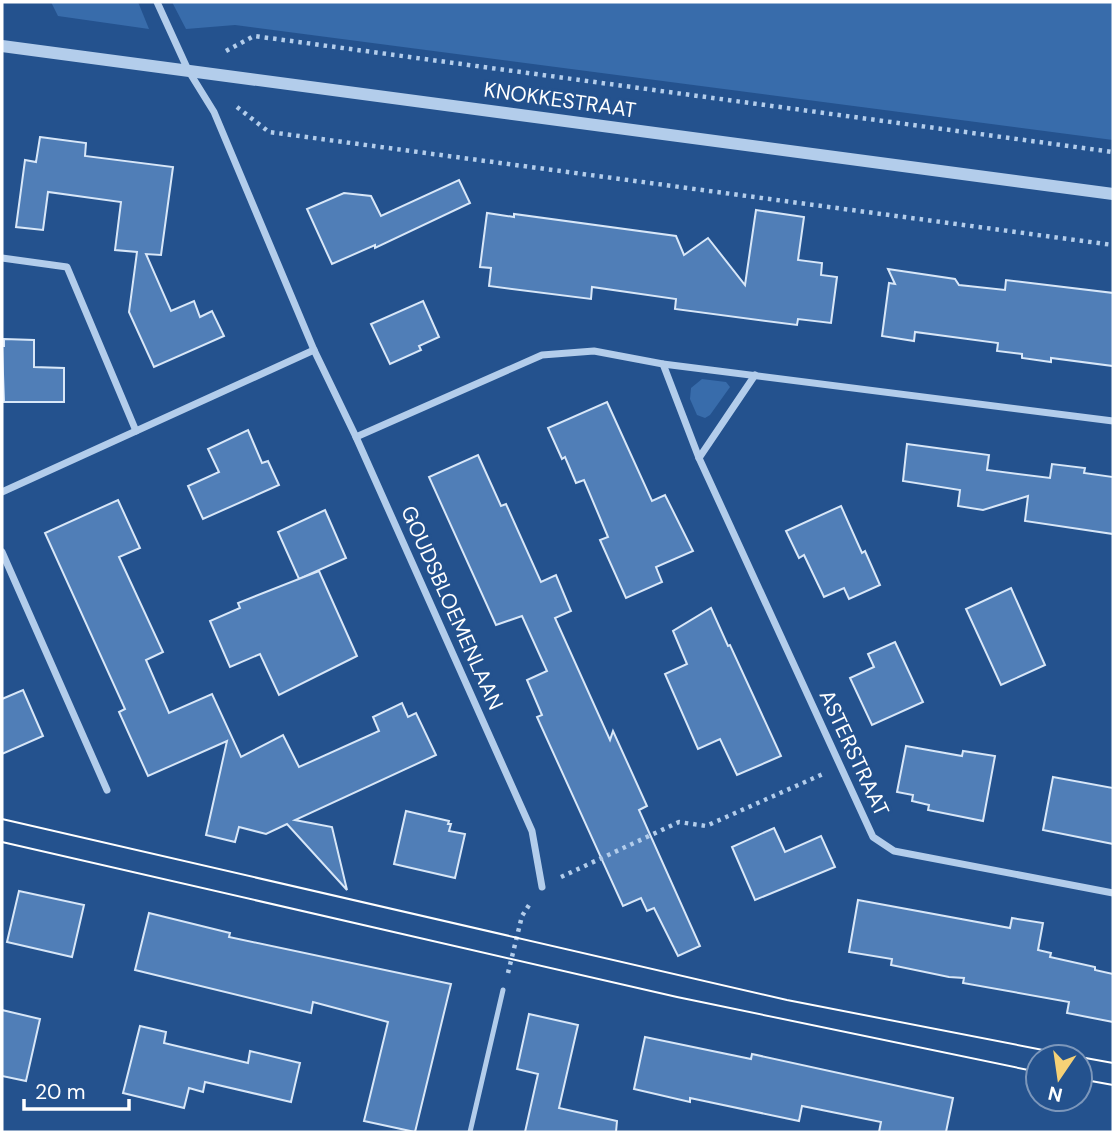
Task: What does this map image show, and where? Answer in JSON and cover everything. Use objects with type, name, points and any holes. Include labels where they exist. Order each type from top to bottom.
[{"type":"street","name":"GOUDSBLOEMENLAAN","points":[[157,2],[188,70],[215,112],[314,350],[356,437],[532,831],[541,887]]},
{"type":"street","name":"KNOKKESTRAAT","points":[[2,46],[1113,194]]},
{"type":"street","points":[[2,258],[67,267],[136,431]]},
{"type":"street","points":[[2,492],[314,350]]},
{"type":"street","points":[[356,437],[542,355],[594,351],[663,364],[1113,421]]},
{"type":"street","name":"ASTERSTRAAT","points":[[663,364],[699,458],[873,837],[894,851],[1113,892]]},
{"type":"street","points":[[699,458],[755,375]]},
{"type":"street","points":[[2,552],[107,790]]},
{"type":"lane","points":[[470,1132],[503,990]]},
{"type":"path","points":[[188,70],[254,36],[1113,152]]},
{"type":"path","points":[[229,101],[269,132],[1113,244]]},
{"type":"path","points":[[503,990],[522,916],[541,887],[679,822],[706,826],[840,766]]},
{"type":"shaded area","points":[[51,2],[138,2],[149,29],[58,16]]},
{"type":"shaded area","points":[[172,2],[1113,2],[1113,140],[235,25],[186,29]]},
{"type":"shaded area","points":[[702,379],[726,382],[730,387],[705,418],[697,415],[690,399],[691,388]]},
{"type":"building","points":[[40,137],[86,143],[85,156],[173,167],[161,255],[146,254],[171,311],[194,301],[200,317],[212,311],[224,336],[154,367],[129,312],[137,252],[115,250],[121,202],[48,192],[43,230],[16,227],[25,160],[36,162]]},
{"type":"building","points":[[459,180],[470,203],[375,248],[375,245],[332,264],[307,209],[344,193],[371,196],[381,216]]},
{"type":"building","points":[[756,210],[804,217],[798,260],[822,263],[821,275],[837,277],[831,323],[798,319],[797,325],[675,309],[676,299],[592,287],[591,299],[489,286],[491,268],[480,267],[487,213],[514,217],[514,214],[676,236],[684,255],[708,238],[745,285]]},
{"type":"building","points":[[888,269],[955,279],[959,285],[1005,290],[1006,280],[1113,293],[1113,366],[1051,358],[1051,362],[1022,358],[1022,354],[997,351],[998,343],[915,332],[914,341],[882,336],[889,283],[895,284]]},
{"type":"building","points":[[423,301],[439,337],[419,346],[421,350],[390,364],[371,324]]},
{"type":"building","points":[[4,339],[34,340],[34,367],[64,368],[64,402],[4,402]]},
{"type":"building","points":[[607,402],[652,501],[665,495],[693,551],[656,567],[662,582],[626,598],[600,540],[608,537],[584,480],[576,483],[548,428]]},
{"type":"building","points":[[248,430],[262,463],[268,461],[279,485],[203,519],[188,486],[219,472],[208,449]]},
{"type":"building","points":[[907,444],[989,455],[987,470],[1050,478],[1052,464],[1085,468],[1084,473],[1113,477],[1113,534],[1025,521],[1028,496],[983,510],[958,506],[960,490],[903,481]]},
{"type":"building","points":[[478,455],[501,506],[506,504],[541,582],[556,575],[571,611],[555,618],[610,740],[613,731],[647,806],[639,810],[700,946],[678,956],[654,908],[647,911],[641,898],[623,906],[537,717],[542,715],[527,680],[547,671],[522,616],[496,625],[429,477]]},
{"type":"building","points":[[118,500],[140,548],[119,557],[163,652],[146,660],[169,713],[212,694],[241,757],[283,735],[299,767],[379,731],[373,717],[402,703],[408,717],[416,713],[436,755],[295,820],[332,827],[347,890],[287,824],[266,834],[239,827],[235,842],[206,835],[227,741],[148,776],[119,712],[125,709],[45,533]]},
{"type":"building","points":[[841,506],[880,585],[849,599],[844,588],[824,597],[804,555],[799,558],[786,531]]},
{"type":"building","points":[[325,510],[346,558],[299,579],[278,532]]},
{"type":"building","points":[[319,571],[357,656],[279,695],[260,654],[230,667],[210,621],[240,608],[238,603]]},
{"type":"building","points":[[1011,588],[1045,665],[1001,685],[966,609]]},
{"type":"building","points":[[711,608],[781,756],[737,775],[720,739],[698,749],[665,674],[687,664],[673,631]]},
{"type":"building","points":[[895,642],[923,702],[872,725],[850,678],[874,667],[868,654]]},
{"type":"building","points":[[23,690],[43,736],[2,754],[2,699]]},
{"type":"building","points":[[906,746],[962,756],[963,751],[995,756],[983,821],[928,810],[929,805],[912,801],[913,795],[897,792]]},
{"type":"building","points":[[1053,777],[1113,788],[1113,844],[1043,830]]},
{"type":"building","points":[[406,811],[449,821],[449,831],[465,834],[455,878],[394,864]]},
{"type":"building","points":[[774,828],[785,852],[821,836],[835,867],[755,900],[732,847]]},
{"type":"building","points":[[19,891],[84,905],[72,957],[7,942]]},
{"type":"building","points":[[858,900],[1010,928],[1012,918],[1043,923],[1038,950],[1051,953],[1050,957],[1113,974],[1113,1022],[1067,1013],[1069,1002],[963,983],[964,978],[891,965],[892,959],[849,952]]},
{"type":"building","points":[[149,913],[230,933],[229,937],[451,984],[415,1132],[364,1121],[388,1022],[313,1002],[311,1013],[135,970]]},
{"type":"building","points":[[2,1010],[40,1019],[26,1081],[2,1076]]},
{"type":"building","points":[[529,1014],[578,1025],[559,1108],[617,1121],[616,1132],[525,1132],[538,1074],[517,1069]]},
{"type":"building","points":[[140,1026],[166,1032],[164,1043],[248,1063],[250,1051],[300,1063],[291,1102],[205,1082],[203,1092],[189,1088],[184,1108],[123,1093]]},
{"type":"building","points":[[645,1037],[751,1059],[752,1054],[953,1098],[946,1132],[879,1132],[881,1122],[802,1106],[799,1121],[690,1098],[690,1102],[634,1089]]},
{"type":"tram line","points":[[2,819],[787,1000],[1024,1046]]},
{"type":"tram line","points":[[2,842],[677,997],[1024,1069]]},
{"type":"tram line","points":[[1094,1060],[1113,1063]]},
{"type":"tram line","points":[[1094,1082],[1113,1085]]}]
